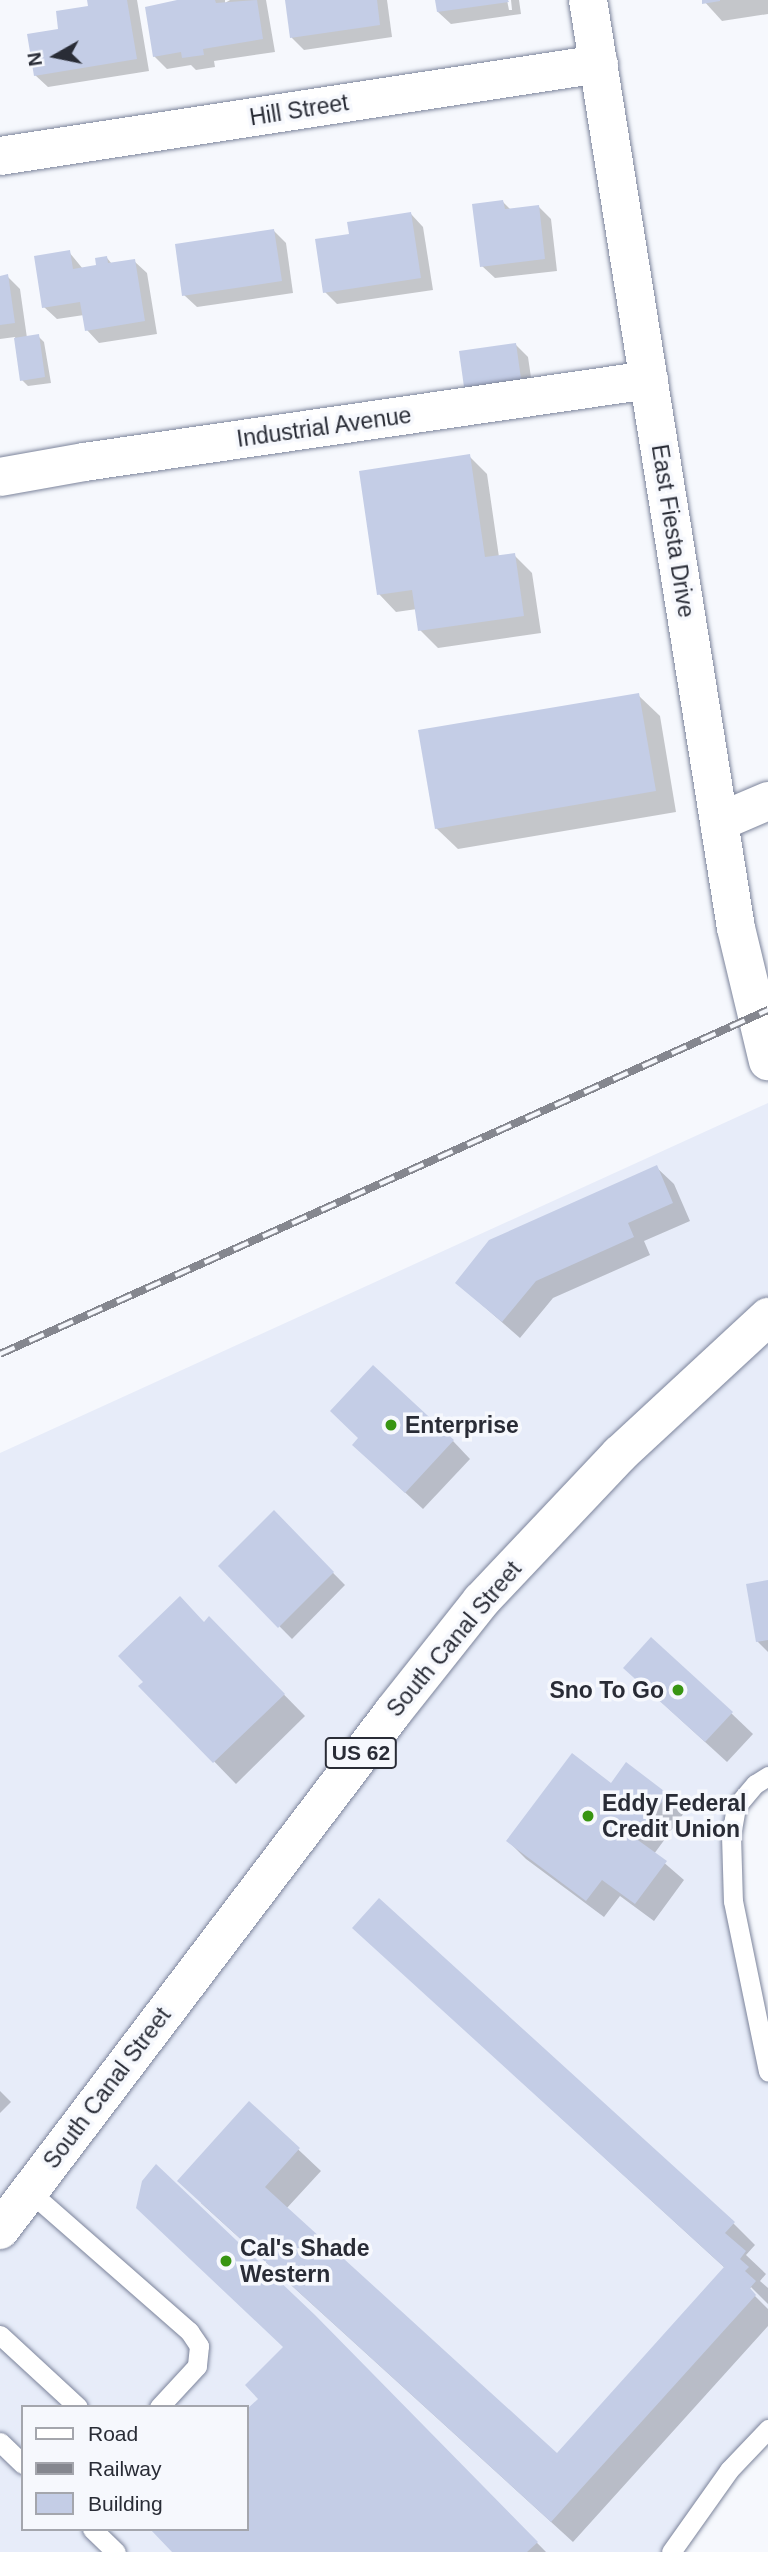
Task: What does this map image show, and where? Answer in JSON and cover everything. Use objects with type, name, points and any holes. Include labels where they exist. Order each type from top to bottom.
[{"type":"main road","name":"East Fiesta Drive","points":[[588,0],[736,928],[768,1061]]},
{"type":"main road","name":"Hill Street","points":[[0,156],[599,64]]},
{"type":"main road","name":"Industrial Avenue","points":[[0,477],[84,462],[649,380]]},
{"type":"main road","points":[[719,822],[768,801]]},
{"type":"main road","name":"South Canal Street","points":[[0,2230],[393,1712],[481,1601],[620,1454],[768,1317]]},
{"type":"lane","points":[[768,1776],[755,1784],[736,1807],[731,1835],[733,1901],[768,2071]]},
{"type":"lane","points":[[29,2191],[189,2331],[199,2347],[197,2366],[161,2405]]},
{"type":"lane","points":[[0,2335],[76,2405]]},
{"type":"lane","points":[[671,2552],[729,2470],[768,2429]]},
{"type":"lane","points":[[0,2442],[21,2462]]},
{"type":"lane","points":[[94,2531],[116,2552]]},
{"type":"shaded area","points":[[768,1103],[768,1776],[755,1784],[731,1835],[768,2071],[768,2429],[671,2552],[0,2552],[0,1453]]},
{"type":"building","points":[[87,0],[127,0],[137,59],[34,76],[27,34],[58,29],[56,11],[88,6]]},
{"type":"building","points":[[177,0],[215,0],[216,3],[257,0],[263,39],[203,49],[204,55],[182,58],[181,52],[153,57],[145,7]]},
{"type":"building","points":[[285,0],[377,0],[380,25],[290,38]]},
{"type":"building","points":[[435,0],[508,0],[509,2],[437,12]]},
{"type":"building","points":[[702,0],[720,0],[720,1],[702,4]]},
{"type":"building","points":[[503,200],[505,209],[539,205],[545,259],[480,267],[472,204]]},
{"type":"building","points":[[411,212],[421,278],[323,293],[315,239],[349,234],[347,222]]},
{"type":"building","points":[[274,229],[282,281],[182,296],[175,244]]},
{"type":"building","points":[[70,250],[73,269],[96,265],[95,258],[107,256],[108,263],[135,259],[145,321],[85,331],[80,302],[42,308],[34,256]]},
{"type":"building","points":[[8,274],[15,323],[0,325],[0,276]]},
{"type":"building","points":[[39,334],[45,377],[20,381],[14,338]]},
{"type":"building","points":[[516,343],[521,379],[464,387],[459,351]]},
{"type":"building","points":[[470,454],[485,557],[515,553],[524,616],[418,631],[412,590],[377,595],[359,471]]},
{"type":"building","points":[[639,693],[656,791],[435,829],[418,730]]},
{"type":"building","points":[[657,1165],[673,1203],[628,1223],[634,1237],[536,1281],[502,1322],[455,1283],[489,1240]]},
{"type":"building","name":"Enterprise","points":[[373,1365],[454,1440],[405,1493],[352,1445],[358,1438],[330,1411]]},
{"type":"building","points":[[274,1510],[334,1572],[278,1628],[218,1566]]},
{"type":"building","points":[[768,1580],[768,1640],[756,1642],[746,1584]]},
{"type":"building","points":[[180,1596],[204,1622],[209,1616],[285,1694],[213,1763],[138,1686],[143,1682],[118,1656]]},
{"type":"building","name":"Sno To Go","points":[[651,1637],[733,1712],[705,1742],[623,1668]]},
{"type":"building","name":"Eddy Federal Credit Union","points":[[572,1753],[611,1783],[626,1762],[668,1794],[635,1838],[667,1861],[635,1904],[602,1880],[586,1901],[506,1841]]},
{"type":"building","points":[[379,1898],[735,2222],[725,2233],[746,2251],[740,2259],[749,2267],[745,2271],[756,2281],[750,2288],[756,2295],[551,2522],[177,2181],[249,2101],[300,2148],[265,2187],[557,2453],[724,2267],[352,1928]]},
{"type":"building","points":[[156,2164],[315,2315],[538,2542],[527,2552],[172,2552],[152,2531],[248,2531],[248,2408],[258,2399],[245,2385],[283,2347],[136,2208],[142,2181]]},
{"type":"railway","points":[[0,1354],[768,1010]]},
{"type":"place","name":"Enterprise","points":[[391,1425]]},
{"type":"place","name":"Sno To Go","points":[[678,1690]]},
{"type":"place","name":"Eddy Federal Credit Union","points":[[588,1816]]},
{"type":"place","name":"Cal's Shade Western","points":[[226,2261]]}]
